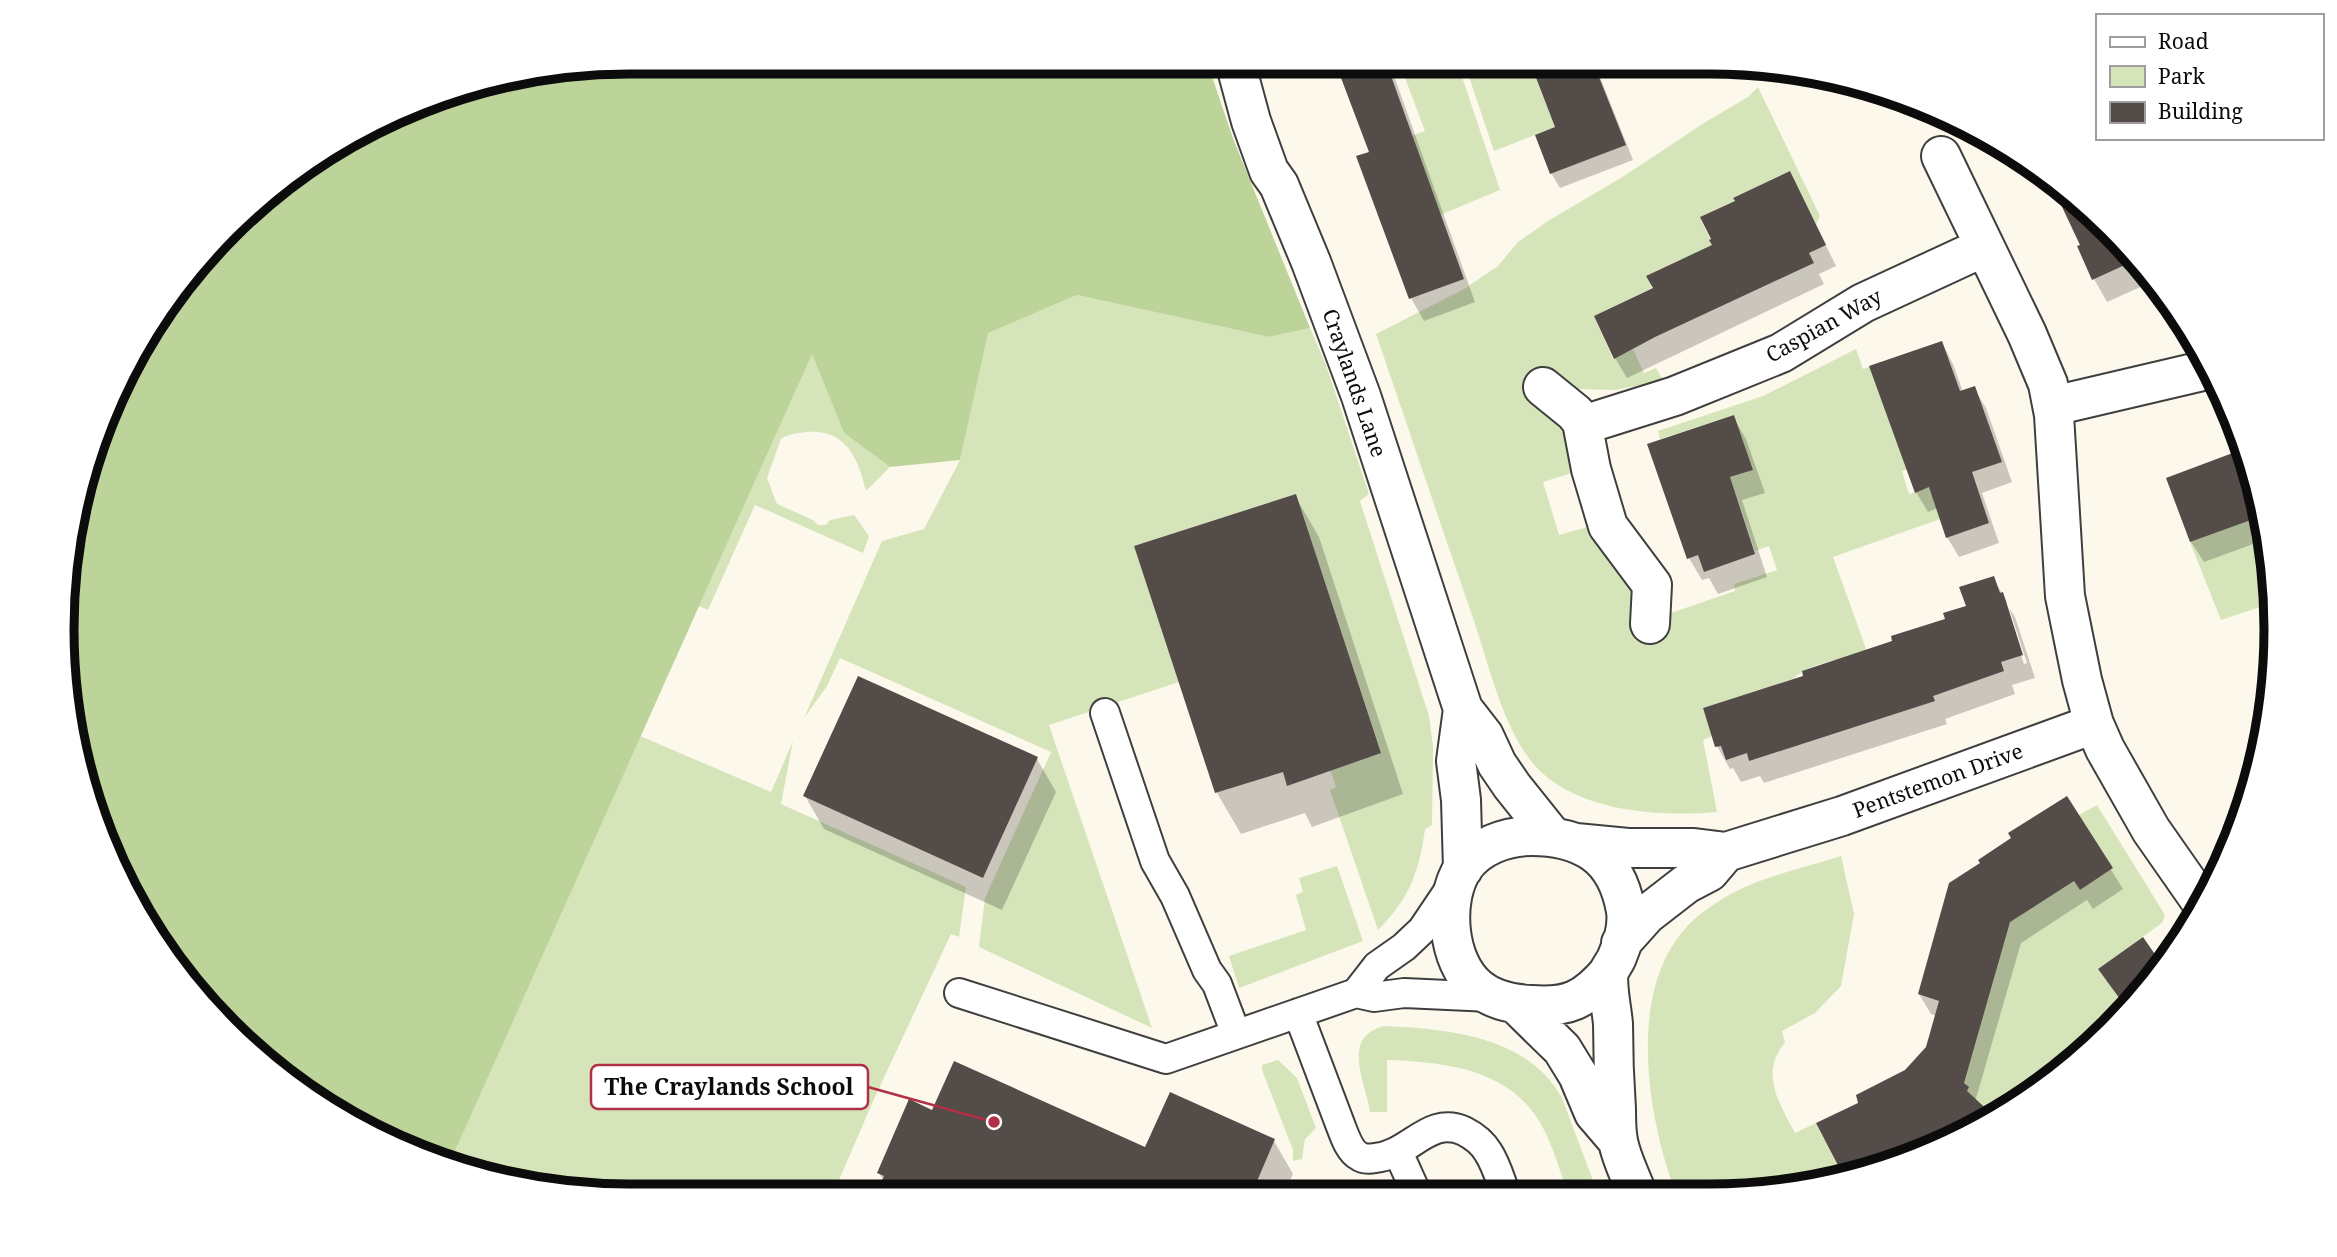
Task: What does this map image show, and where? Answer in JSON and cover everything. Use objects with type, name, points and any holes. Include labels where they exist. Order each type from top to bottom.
[{"type":"street","name":"Craylands Lane","points":[[1238,74],[1269,171],[1279,185],[1311,262],[1361,396],[1463,709],[1484,736],[1497,764],[1512,786],[1563,840],[1603,860],[1617,881],[1626,914],[1615,958],[1618,1141],[1633,1184]]},
{"type":"street","points":[[1941,156],[2027,334],[2045,377],[2053,406],[2065,596],[2079,668],[2094,724],[2105,749],[2151,830],[2196,894]]},
{"type":"street","name":"Caspian Way","points":[[1583,425],[1661,400],[1782,353],[1863,303],[1984,247]]},
{"type":"street","points":[[2053,406],[2200,372]]},
{"type":"street","points":[[1543,387],[1577,415],[1583,425],[1591,469],[1608,526],[1652,585],[1650,624]]},
{"type":"street","name":"Craylands Lane","points":[[1463,709],[1456,761],[1461,800],[1463,869],[1452,902],[1451,926],[1455,951],[1465,974],[1478,988],[1504,1001],[1562,1049],[1578,1075],[1594,1113],[1618,1141]]},
{"type":"street","name":"Pentstemon Drive","points":[[1563,840],[1628,848],[1694,848],[1726,852],[1842,816],[2094,724]]},
{"type":"street","points":[[1463,869],[1486,848],[1500,840],[1519,836],[1563,840]]},
{"type":"street","points":[[1504,1001],[1548,1006],[1570,1003],[1594,989],[1646,915],[1686,884],[1709,872],[1726,852]]},
{"type":"lane","points":[[1105,713],[1155,861],[1175,896],[1207,970],[1217,984],[1236,1034]]},
{"type":"lane","points":[[1356,993],[1377,966],[1422,930],[1463,869]]},
{"type":"lane","points":[[959,993],[1166,1059],[1356,993],[1374,997],[1437,993],[1504,1001]]},
{"type":"lane","points":[[1298,1013],[1340,1124],[1351,1147],[1360,1157],[1387,1157],[1430,1130],[1456,1128],[1483,1144],[1502,1184]]},
{"type":"lane","points":[[1398,1152],[1412,1184]]},
{"type":"green space","points":[[628,74],[1211,74],[1234,141],[1310,328],[1269,337],[1077,295],[988,333],[960,460],[890,467],[844,433],[812,354],[453,1155],[383,1126],[320,1090],[263,1046],[236,1021],[188,966],[167,937],[131,874],[116,841],[92,772],[84,737],[78,701],[74,628],[78,556],[84,520],[92,485],[116,416],[148,351],[167,320],[211,263],[236,236],[291,188],[320,167],[383,131],[416,116],[485,92],[556,78]]},
{"type":"green space","points":[[1404,74],[1461,74],[1500,190],[1440,215],[1411,136],[1425,131]]},
{"type":"green space","points":[[1468,74],[1535,74],[1555,127],[1494,151]]},
{"type":"green space","points":[[1758,87],[1820,216],[1816,225],[1790,171],[1733,198],[1745,222],[1741,224],[1730,203],[1700,217],[1717,255],[1707,313],[1681,259],[1647,276],[1652,288],[1594,316],[1613,359],[1633,349],[1644,373],[1656,368],[1667,387],[1646,384],[1615,390],[1576,389],[1555,414],[1569,438],[1575,472],[1543,482],[1559,535],[1591,526],[1635,578],[1646,624],[1670,630],[1668,614],[1735,591],[1734,584],[1777,570],[1769,546],[1755,551],[1735,492],[1681,510],[1673,497],[1753,470],[1734,415],[1660,439],[1658,431],[1763,396],[1856,349],[1863,369],[1879,364],[1888,417],[1901,454],[1927,446],[1932,460],[1902,471],[1909,494],[1972,472],[1976,485],[1940,519],[1833,557],[1869,657],[1819,664],[1793,679],[1703,708],[1712,736],[1703,740],[1717,812],[1671,813],[1623,809],[1578,795],[1558,785],[1540,771],[1517,740],[1500,701],[1376,334],[1464,289],[1498,266],[1518,242],[1548,221],[1748,97]]},
{"type":"green space","points":[[1077,295],[1269,337],[1310,328],[1326,365],[1369,494],[1360,501],[1429,716],[1433,747],[1432,825],[1425,829],[1416,872],[1405,896],[1378,930],[1330,790],[1336,787],[1330,769],[1381,752],[1296,494],[1134,546],[1179,682],[1049,725],[1152,1028],[979,947],[985,898],[1051,752],[840,658],[827,686],[804,718],[882,541],[924,529],[960,460],[987,333]]},
{"type":"green space","points":[[812,353],[844,433],[890,467],[866,491],[854,457],[841,441],[832,435],[807,432],[781,439],[767,478],[777,504],[813,520],[818,525],[826,525],[830,520],[854,515],[869,536],[863,553],[755,505],[708,610],[699,606]]},
{"type":"green space","points":[[2253,519],[2263,606],[2221,620],[2190,542]]},
{"type":"green space","points":[[640,736],[771,792],[793,741],[781,804],[966,887],[959,937],[951,934],[837,1184],[592,1182],[520,1173],[452,1155]]},
{"type":"green space","points":[[2097,805],[2165,915],[2162,923],[2098,969],[2121,1000],[2101,1021],[2046,1069],[1973,1116],[1967,1091],[1969,1087],[1932,1054],[1986,922],[2069,873],[2080,890],[2113,868],[2079,815]]},
{"type":"green space","points":[[1841,856],[1854,914],[1841,986],[1815,1013],[1782,1031],[1785,1043],[1773,1065],[1778,1100],[1795,1133],[1816,1123],[1839,1168],[1781,1179],[1673,1184],[1657,1129],[1651,1093],[1649,1022],[1655,988],[1666,957],[1691,922],[1730,894],[1777,875]]},
{"type":"green space","points":[[1337,866],[1363,941],[1239,988],[1229,956],[1306,930],[1296,895],[1303,892],[1299,878]]},
{"type":"green space","points":[[1384,1026],[1459,1034],[1508,1049],[1529,1061],[1547,1077],[1562,1098],[1594,1184],[1565,1184],[1546,1134],[1529,1107],[1513,1092],[1475,1072],[1432,1063],[1387,1060],[1387,1112],[1370,1112],[1361,1075],[1359,1050],[1363,1040],[1371,1032]]},
{"type":"green space","points":[[1278,1060],[1297,1078],[1316,1128],[1305,1139],[1302,1159],[1293,1161],[1293,1150],[1262,1070],[1262,1065]]},
{"type":"green space","points":[[1890,1086],[1941,1132],[1902,1148]]},
{"type":"building","points":[[1340,74],[1390,74],[1464,279],[1409,299],[1356,156],[1369,152]]},
{"type":"building","points":[[1535,74],[1598,74],[1626,145],[1550,174],[1535,135],[1555,127]]},
{"type":"building","points":[[1790,171],[1826,245],[1809,253],[1814,263],[1614,359],[1594,316],[1653,288],[1646,276],[1712,245],[1700,217]]},
{"type":"building","points":[[2058,198],[2101,236],[2127,264],[2092,280],[2077,246],[2080,245]]},
{"type":"building","points":[[1942,341],[1960,391],[1975,386],[2002,462],[1972,472],[1989,523],[1946,538],[1929,487],[1915,493],[1869,366]]},
{"type":"building","points":[[1734,415],[1753,470],[1730,477],[1755,554],[1704,572],[1698,555],[1687,559],[1647,444]]},
{"type":"building","points":[[2235,452],[2253,519],[2190,542],[2166,478]]},
{"type":"building","points":[[1296,494],[1381,753],[1287,786],[1283,772],[1215,793],[1134,546]]},
{"type":"building","points":[[1994,576],[2000,593],[2003,592],[2023,655],[2001,662],[2004,671],[1933,696],[1935,701],[1749,761],[1747,753],[1726,760],[1721,746],[1715,747],[1703,708],[1803,676],[1802,671],[1892,641],[1891,636],[1945,619],[1943,613],[1966,606],[1959,587]]},
{"type":"building","points":[[858,676],[1038,757],[983,878],[803,796]]},
{"type":"building","points":[[2067,796],[2113,868],[2080,890],[2074,881],[2010,922],[1964,1083],[1969,1087],[1967,1091],[1986,1109],[1918,1142],[1839,1168],[1816,1123],[1858,1103],[1856,1095],[1905,1070],[1926,1047],[1939,1001],[1918,994],[1949,883],[2011,838],[2008,833]]},
{"type":"building","points":[[2143,937],[2156,956],[2121,1000],[2098,969]]},
{"type":"building","points":[[954,1061],[1145,1147],[1170,1092],[1275,1139],[1256,1184],[880,1184],[884,1176],[877,1173],[909,1099],[932,1110]]},
{"type":"place","name":"The Craylands School","points":[[994,1122]]}]
